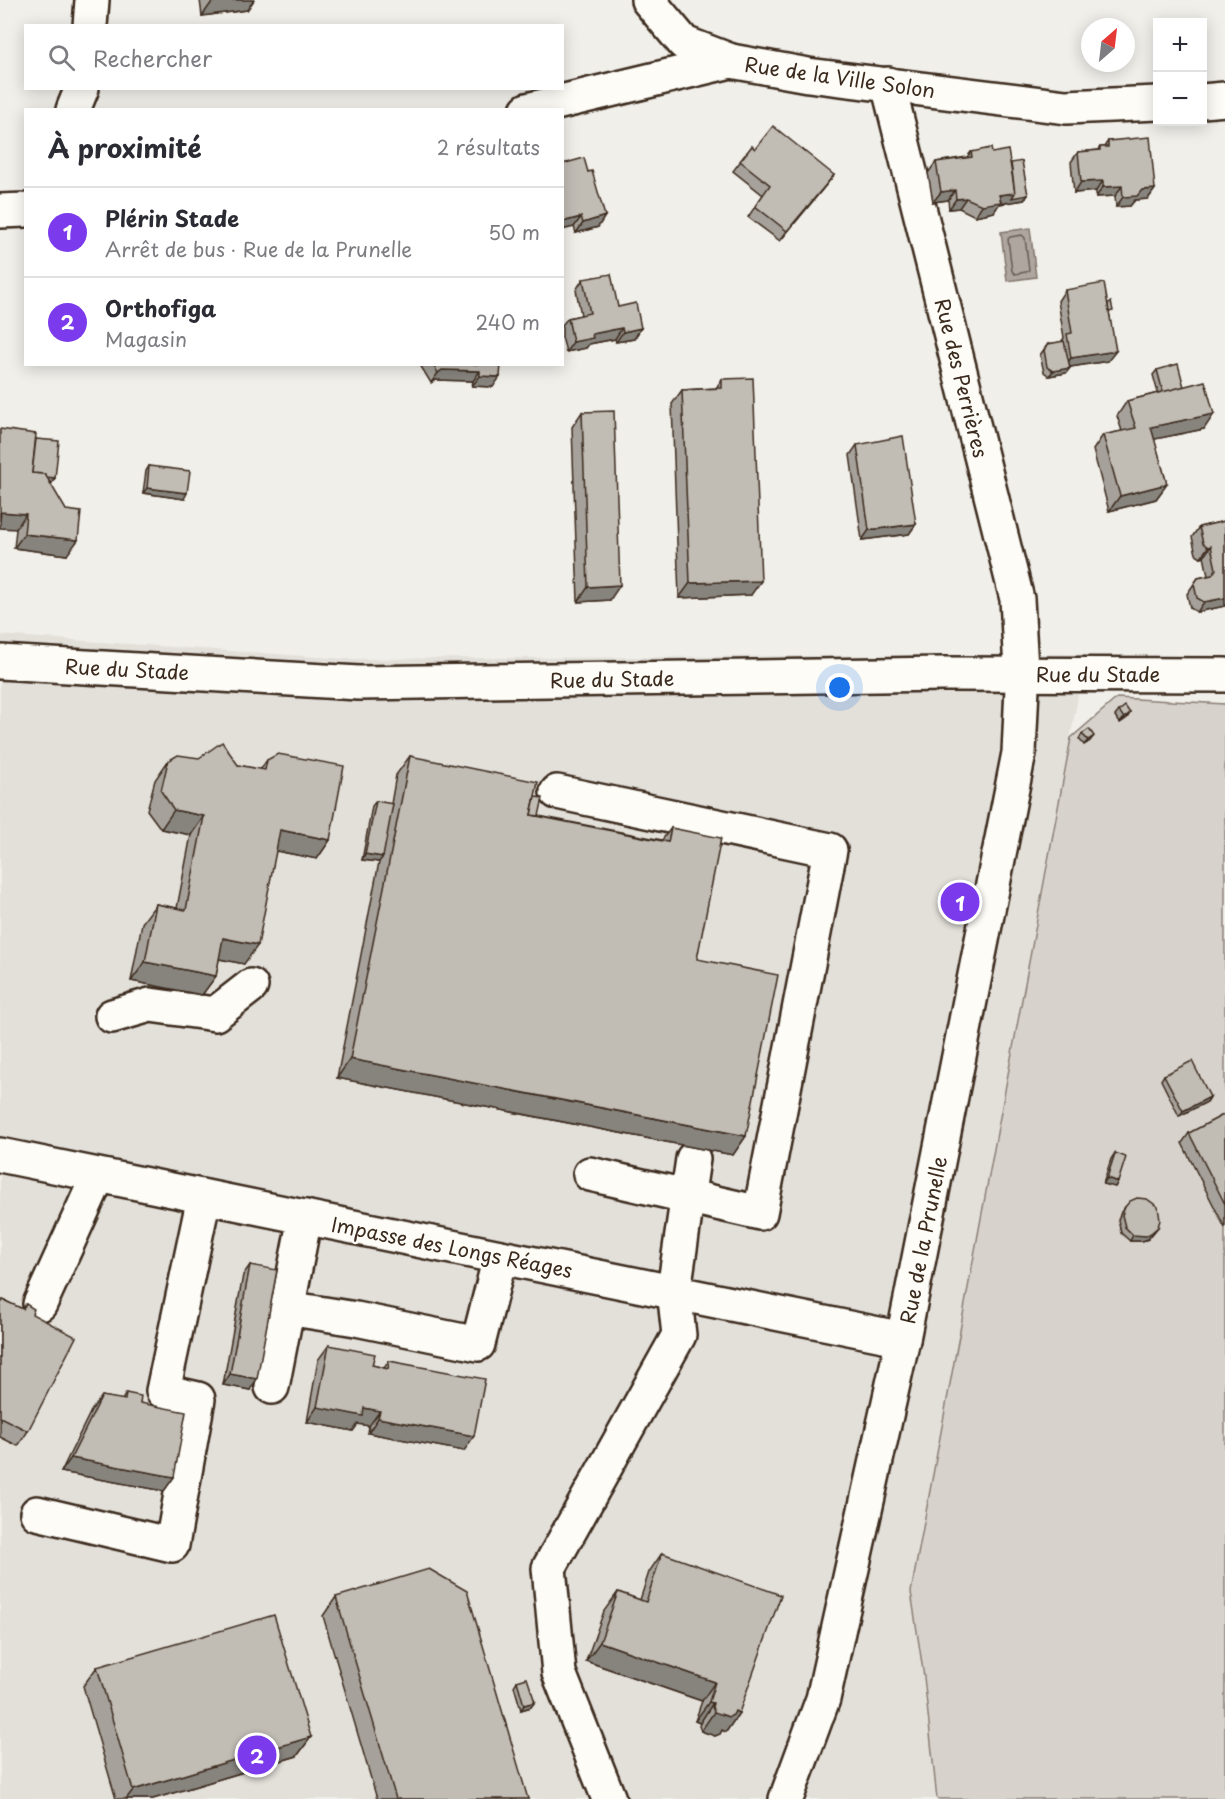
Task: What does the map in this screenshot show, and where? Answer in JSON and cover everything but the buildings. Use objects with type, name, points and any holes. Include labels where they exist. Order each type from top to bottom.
[{"type":"street","points":[[90,24],[92,0]]},
{"type":"street","points":[[648,0],[684,43],[731,61]]},
{"type":"street","name":"Rue de la Ville Solon","points":[[535,108],[731,61],[808,75],[1066,107],[1153,103]]},
{"type":"street","name":"Rue des Perrières","points":[[888,84],[1017,599],[1021,674]]},
{"type":"street","points":[[74,108],[81,90]]},
{"type":"street","points":[[1207,100],[1225,99]]},
{"type":"street","points":[[0,211],[24,210]]},
{"type":"street","name":"Rue du Stade","points":[[0,662],[358,683],[1021,674],[1225,675]]},
{"type":"street","name":"Rue de la Prunelle","points":[[786,1799],[823,1699],[903,1339],[992,886],[1018,768],[1021,674]]},
{"type":"street","points":[[556,792],[830,850],[760,1213],[590,1174]]},
{"type":"street","points":[[112,1016],[150,1005],[215,1014],[250,986]]},
{"type":"street","name":"Impasse des Longs Réages","points":[[0,1155],[305,1218],[674,1290],[903,1339]]},
{"type":"street","points":[[609,1799],[559,1673],[549,1568],[679,1335],[674,1290],[693,1159]]},
{"type":"street","points":[[40,1304],[98,1176]]},
{"type":"street","points":[[37,1513],[172,1545],[198,1399],[163,1391],[204,1197]]},
{"type":"street","points":[[272,1387],[305,1218]]},
{"type":"street","points":[[287,1308],[356,1319],[478,1344],[500,1257]]},
{"type":"shaded area","points":[[0,635],[347,659],[1086,654],[911,1591],[924,1677],[937,1799],[0,1799]]},
{"type":"shaded area","points":[[1117,698],[1225,704],[1225,1799],[937,1799],[924,1677],[911,1592],[1071,738]]},
{"type":"water","points":[[1030,228],[1036,277],[1007,281],[1001,232]]},
{"type":"place","name":"Plérin Stade","points":[[960,902]]},
{"type":"place","name":"Orthofiga","points":[[257,1755]]}]
